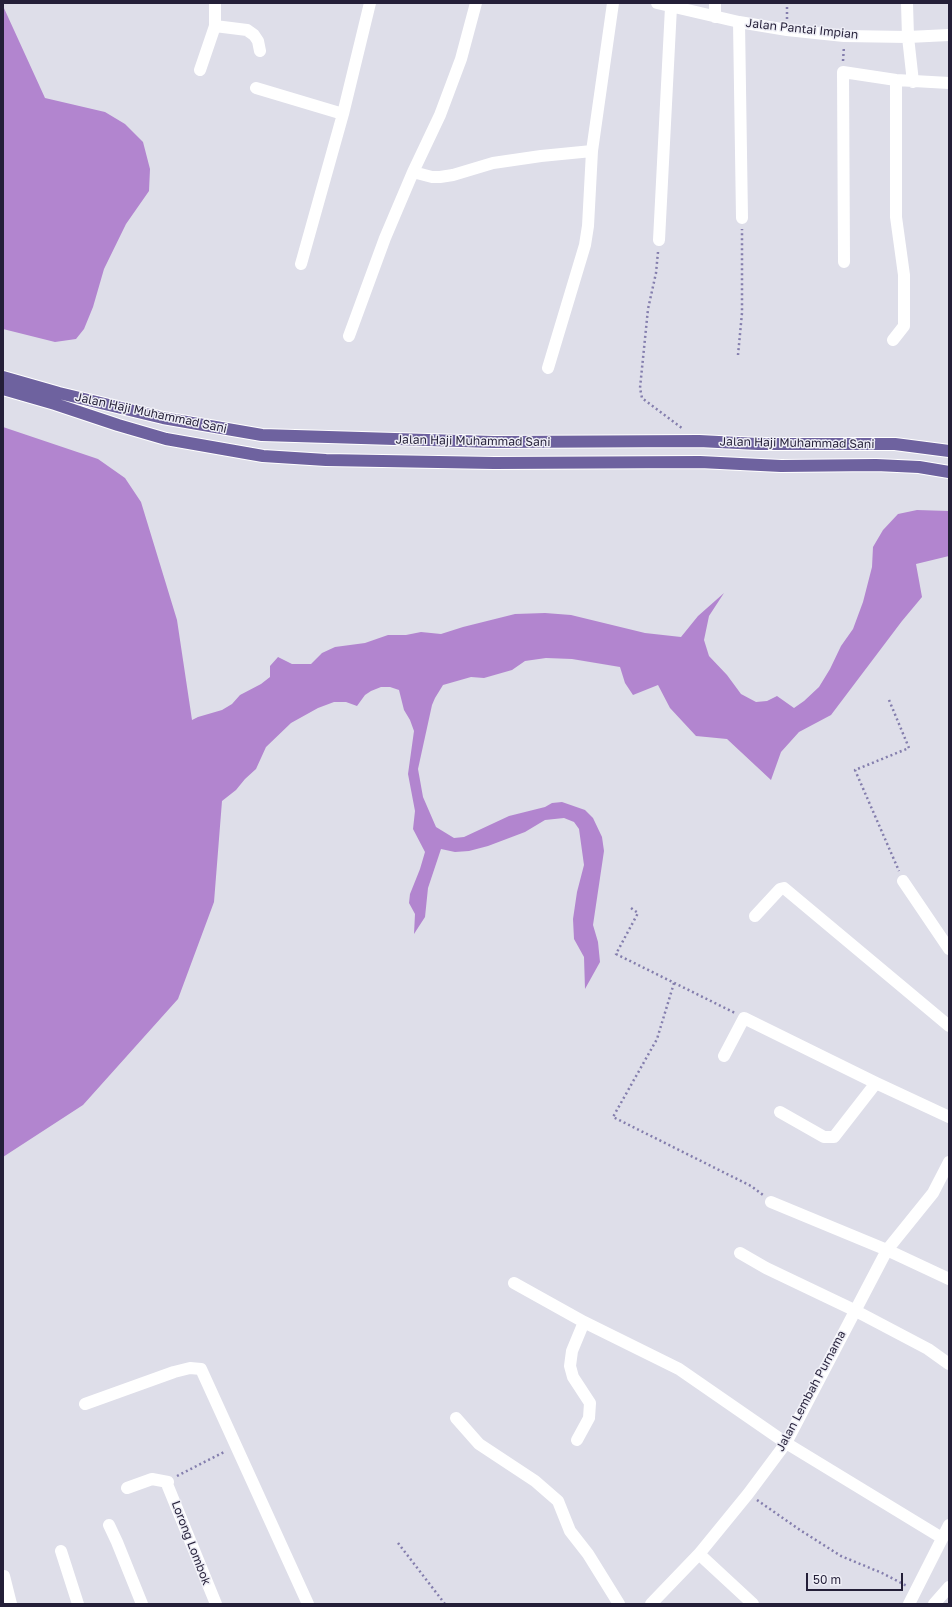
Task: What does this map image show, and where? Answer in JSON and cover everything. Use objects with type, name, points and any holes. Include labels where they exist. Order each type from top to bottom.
[{"type":"main road","name":"Jalan Haji Muhammad Sani","points":[[3,377],[118,425],[166,438],[263,456],[326,460],[494,463],[700,462],[781,466],[876,465],[919,467],[949,472]]},
{"type":"main road","points":[[3,389],[57,399]]},
{"type":"main road","name":"Jalan Haji Muhammad Sani","points":[[57,399],[262,435],[494,442],[699,441],[758,444],[895,444],[949,451]]},
{"type":"main road","points":[[699,441],[700,462]]},
{"type":"street","points":[[200,70],[215,26],[215,3]]},
{"type":"street","points":[[301,264],[343,114],[370,3]]},
{"type":"street","points":[[349,336],[385,238],[413,172],[440,115],[461,59],[476,3]]},
{"type":"street","points":[[548,368],[581,264],[585,245],[588,226],[592,151],[613,3]]},
{"type":"street","name":"Jalan Pantai Impian","points":[[657,3],[739,22],[844,36],[908,37],[949,35]]},
{"type":"street","points":[[714,17],[715,3]]},
{"type":"street","points":[[907,3],[908,37],[913,82]]},
{"type":"street","points":[[659,240],[671,7]]},
{"type":"street","points":[[739,22],[742,218]]},
{"type":"street","points":[[215,26],[247,30],[254,35],[258,41],[260,51]]},
{"type":"street","points":[[844,262],[843,72],[913,82],[949,83]]},
{"type":"street","points":[[893,340],[904,326],[904,275],[896,217],[896,80]]},
{"type":"street","points":[[256,88],[343,114]]},
{"type":"street","points":[[413,172],[432,177],[440,177],[493,163],[540,156],[592,151]]},
{"type":"street","points":[[903,881],[949,949]]},
{"type":"street","points":[[755,916],[780,889],[784,888],[949,1026]]},
{"type":"street","points":[[724,1056],[744,1018],[949,1117]]},
{"type":"street","points":[[780,1112],[824,1137],[834,1137],[876,1083]]},
{"type":"street","name":"Jalan Lembah Purnama","points":[[651,1604],[699,1554],[748,1494],[786,1443],[854,1310],[887,1250],[932,1193],[949,1162]]},
{"type":"street","points":[[771,1202],[887,1250],[949,1279]]},
{"type":"street","points":[[740,1253],[766,1268],[854,1310],[928,1349],[949,1364]]},
{"type":"street","points":[[514,1283],[584,1322],[679,1369],[786,1443],[942,1538]]},
{"type":"street","points":[[577,1440],[589,1418],[590,1403],[573,1377],[570,1366],[572,1351],[584,1322]]},
{"type":"street","points":[[84,1404],[174,1372],[190,1368],[201,1369],[308,1604]]},
{"type":"street","points":[[456,1418],[479,1444],[535,1481],[558,1501],[570,1531],[588,1554],[619,1604]]},
{"type":"street","points":[[127,1488],[152,1479],[168,1482]]},
{"type":"street","name":"Lorong Lombok","points":[[168,1482],[167,1484],[216,1604]]},
{"type":"street","points":[[109,1525],[118,1542],[142,1604]]},
{"type":"street","points":[[909,1604],[949,1525]]},
{"type":"street","points":[[61,1551],[78,1604]]},
{"type":"street","points":[[699,1554],[753,1604]]},
{"type":"street","points":[[4,1576],[11,1604]]},
{"type":"street","points":[[934,1604],[949,1587]]},
{"type":"path","points":[[843,72],[844,36]]},
{"type":"path","points":[[738,355],[742,313],[742,218]]},
{"type":"path","points":[[659,240],[656,273],[648,309],[640,388],[642,398],[699,441]]},
{"type":"path","points":[[889,700],[909,748],[855,770],[903,881]]},
{"type":"path","points":[[630,908],[638,913],[616,954],[744,1018]]},
{"type":"path","points":[[674,983],[656,1039],[613,1117],[751,1186],[771,1202]]},
{"type":"path","points":[[168,1482],[236,1446]]},
{"type":"path","points":[[748,1494],[841,1556],[882,1573],[915,1590]]},
{"type":"path","points":[[398,1543],[445,1604]]},
{"type":"shaded area","points":[[3,6],[45,98],[105,112],[125,124],[143,142],[150,169],[149,191],[126,224],[104,269],[93,307],[84,329],[76,339],[55,342],[3,329]]},
{"type":"shaded area","points":[[3,427],[98,459],[125,478],[141,502],[177,620],[192,720],[222,710],[232,704],[240,695],[261,684],[270,677],[270,666],[278,657],[292,664],[311,664],[322,653],[335,647],[365,643],[388,635],[406,635],[421,632],[441,634],[515,614],[545,613],[571,615],[645,633],[681,637],[698,616],[724,593],[709,616],[704,640],[709,656],[727,675],[741,694],[756,702],[767,701],[777,696],[794,708],[819,687],[841,646],[853,629],[863,602],[872,567],[873,547],[883,530],[898,514],[917,510],[949,511],[949,556],[916,564],[922,597],[831,715],[799,732],[781,752],[771,780],[727,739],[696,736],[670,708],[658,685],[633,695],[625,683],[620,667],[572,659],[546,658],[525,661],[512,670],[484,678],[471,677],[443,685],[432,705],[418,769],[423,797],[436,827],[454,838],[464,837],[509,816],[545,807],[552,803],[562,802],[585,810],[593,818],[602,837],[604,851],[593,925],[598,942],[600,962],[585,989],[584,957],[574,939],[573,919],[577,892],[584,865],[579,829],[574,822],[564,818],[545,820],[525,832],[488,846],[469,851],[455,852],[441,849],[428,888],[425,917],[414,934],[415,914],[409,903],[410,894],[425,852],[413,829],[415,811],[408,774],[414,731],[404,710],[399,690],[390,687],[381,687],[365,695],[357,706],[346,702],[334,702],[318,708],[291,723],[266,747],[256,769],[236,790],[222,801],[214,902],[178,999],[83,1105],[3,1157]]}]
